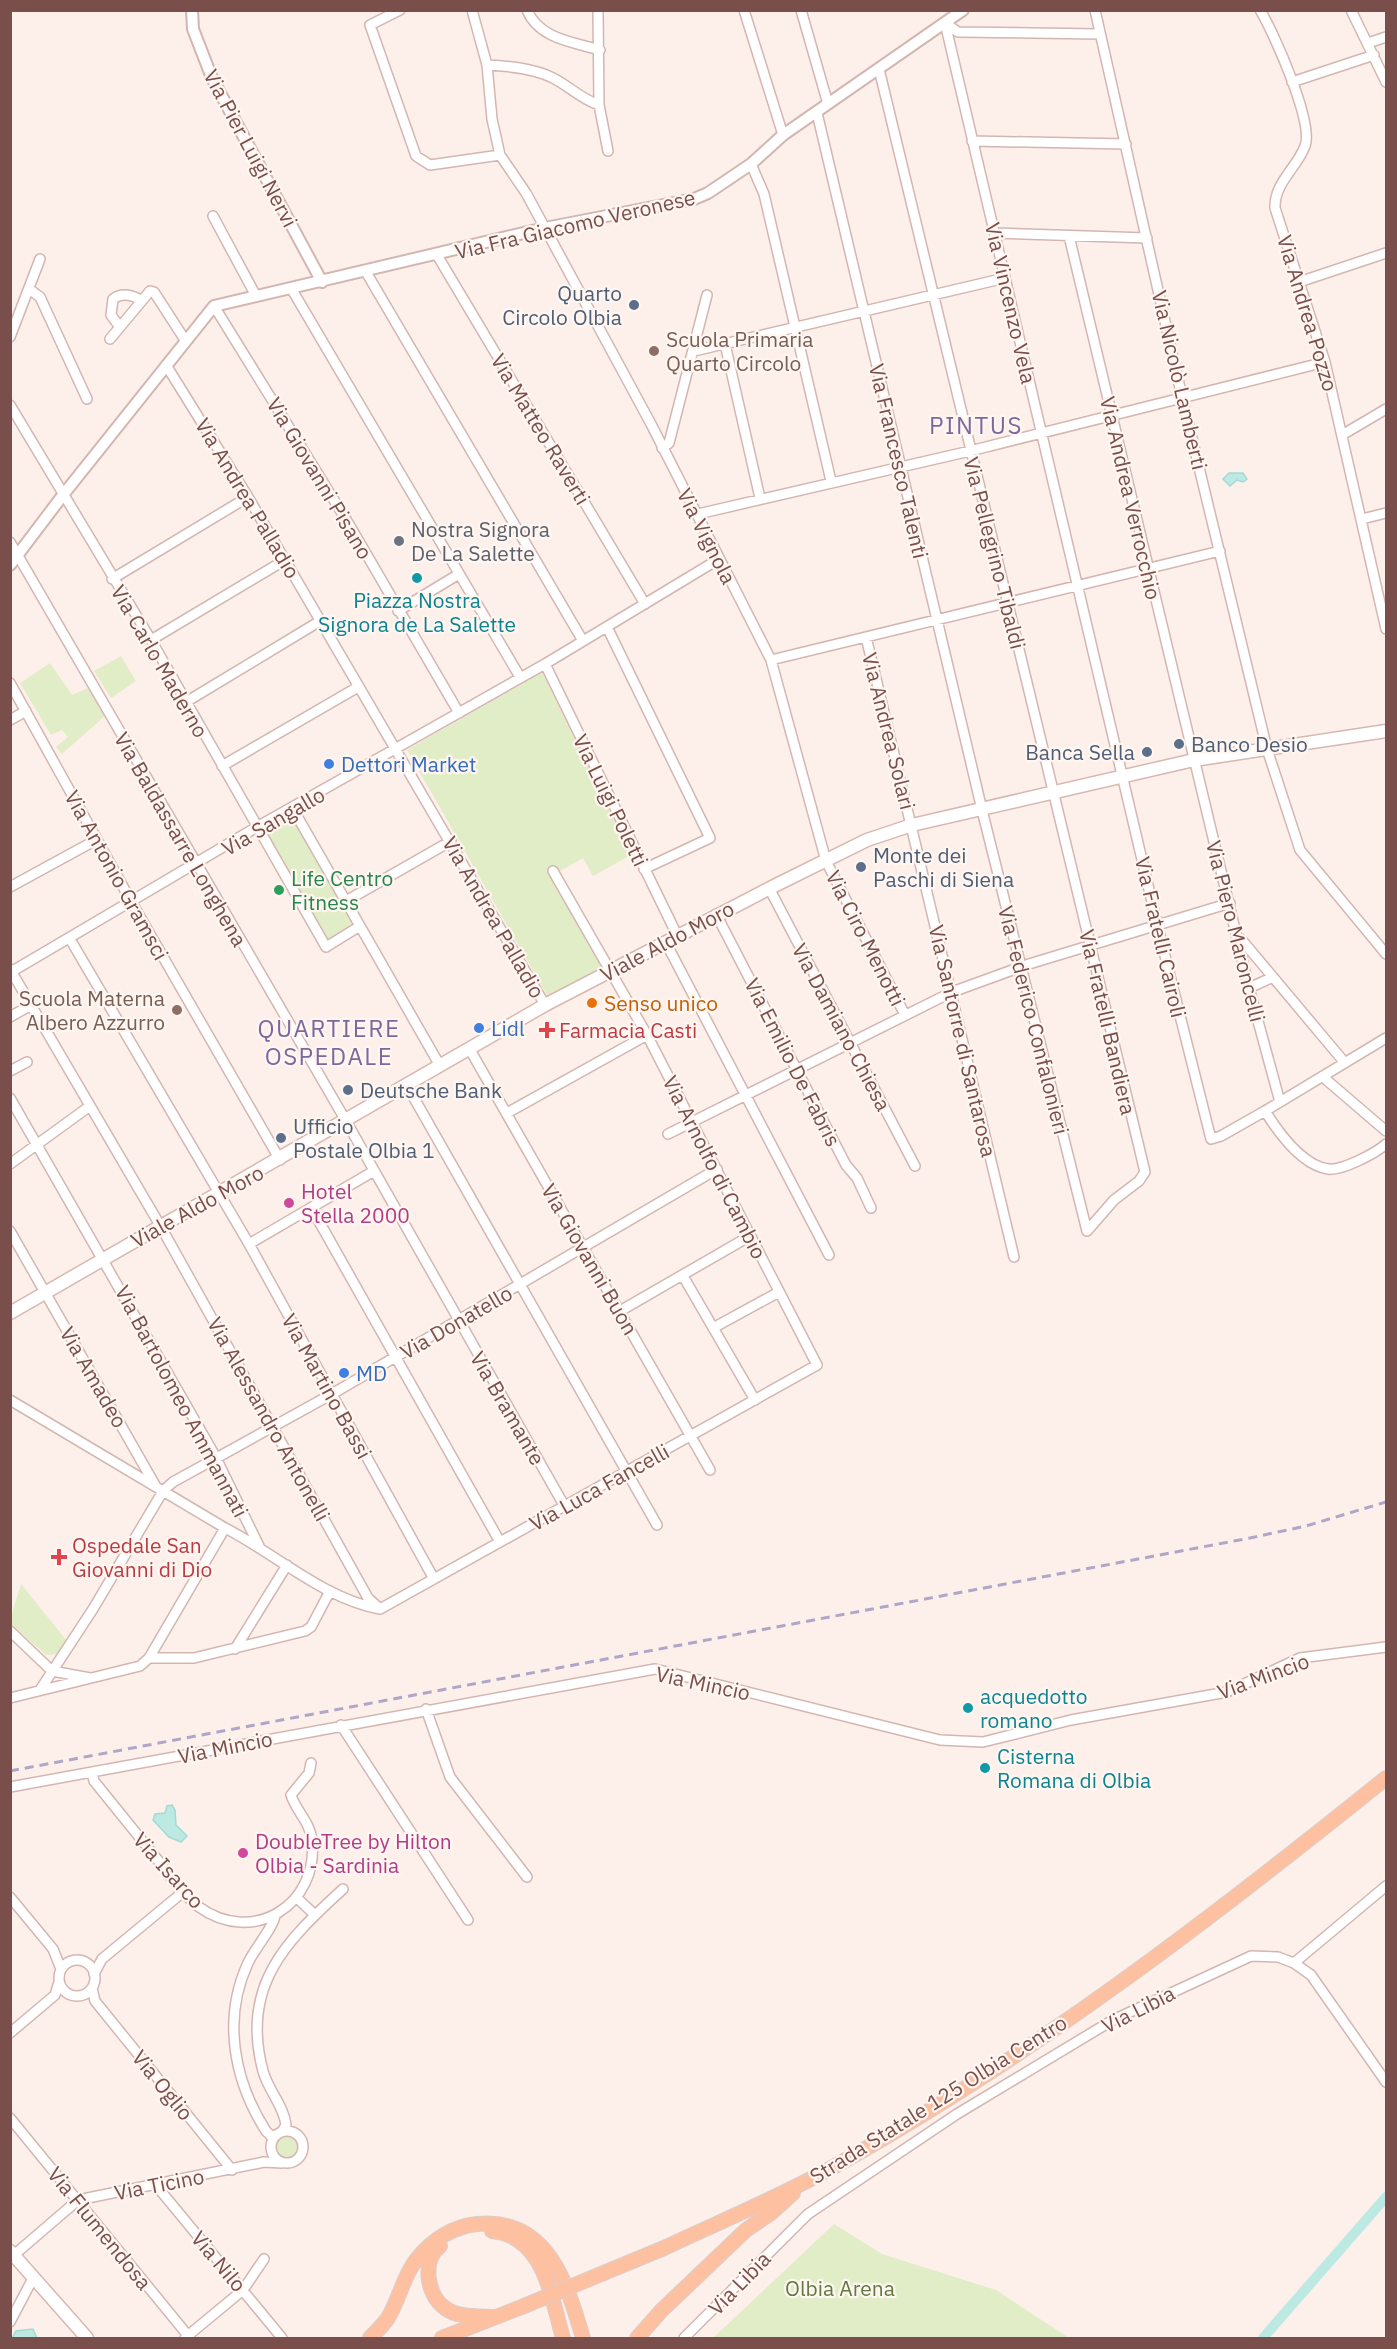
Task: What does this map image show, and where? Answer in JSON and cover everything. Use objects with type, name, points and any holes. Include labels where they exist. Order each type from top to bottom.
[{"type":"main road","name":"Viale Aldo Moro","points":[[10,1313],[104,1257],[280,1160],[440,1064],[545,1005],[716,914],[867,840],[912,825],[1194,760],[1386,731]]},
{"type":"main road","name":"Strada Statale 125 Olbia Centro","points":[[442,2338],[664,2248],[804,2183],[941,2102],[1076,2013],[1256,1881],[1386,1778]]},
{"type":"main road","points":[[637,2338],[662,2310],[746,2230],[771,2213],[804,2183]]},
{"type":"main road","points":[[370,2338],[388,2317],[415,2261],[438,2236],[464,2226],[485,2223],[518,2228],[534,2238],[567,2284],[583,2338]]},
{"type":"main road","points":[[496,2317],[464,2314],[445,2308],[432,2291],[427,2270],[434,2251],[465,2233],[495,2231],[517,2239],[535,2254],[544,2274],[562,2338]]},
{"type":"main road","points":[[12,2253],[87,2338]]},
{"type":"main road","points":[[554,2265],[570,2338]]},
{"type":"street","name":"Via Pier Luigi Nervi","points":[[192,10],[193,29],[212,78],[322,282]]},
{"type":"street","points":[[400,10],[370,25],[416,156],[430,165],[500,155],[492,119],[487,65],[472,10]]},
{"type":"street","points":[[527,10],[540,29],[560,39],[600,50]]},
{"type":"street","points":[[598,10],[600,50],[598,105],[608,151]]},
{"type":"street","points":[[744,10],[783,135]]},
{"type":"street","points":[[801,10],[828,104]]},
{"type":"street","name":"Via Fra Giacomo Veronese","points":[[214,306],[545,228],[694,199],[708,193],[750,164],[783,135],[963,10]]},
{"type":"street","name":"Via Nicolò Lamberti","points":[[1095,10],[1182,397],[1267,749],[1300,850],[1386,954]]},
{"type":"street","name":"Via Andrea Pozzo","points":[[1260,10],[1271,28],[1292,82],[1307,138],[1304,148],[1275,199],[1325,362],[1386,629]]},
{"type":"street","points":[[1351,10],[1386,82]]},
{"type":"street","points":[[945,23],[958,32],[1100,34]]},
{"type":"street","name":"Via Vincenzo Vela","points":[[945,23],[1123,775]]},
{"type":"street","points":[[949,41],[958,32]]},
{"type":"street","points":[[1368,43],[1386,37]]},
{"type":"street","points":[[1292,82],[1374,55]]},
{"type":"street","points":[[487,65],[511,66],[551,77],[588,102],[598,105]]},
{"type":"street","name":"Via Pellegrino Tibaldi","points":[[879,69],[936,295],[970,451],[1052,791]]},
{"type":"street","name":"Via Francesco Talenti","points":[[817,113],[982,808]]},
{"type":"street","points":[[972,141],[1126,144]]},
{"type":"street","name":"Via Vignola","points":[[500,155],[512,171],[545,228],[698,514],[771,660],[826,861]]},
{"type":"street","points":[[750,164],[764,194],[831,482]]},
{"type":"street","points":[[213,216],[256,296]]},
{"type":"street","points":[[994,233],[1147,238]]},
{"type":"street","name":"Via Andrea Verrocchio","points":[[1069,236],[1194,760]]},
{"type":"street","points":[[1299,282],[1386,253]]},
{"type":"street","name":"Via Matteo Raverti","points":[[436,255],[645,604]]},
{"type":"street","points":[[10,337],[40,259]]},
{"type":"street","points":[[366,272],[583,641]]},
{"type":"street","points":[[694,351],[1005,278]]},
{"type":"street","points":[[291,288],[520,677]]},
{"type":"street","points":[[29,289],[40,297],[87,399]]},
{"type":"street","points":[[110,339],[150,291],[154,292],[185,340]]},
{"type":"street","points":[[119,326],[111,315],[113,299],[118,295],[131,295],[141,300]]},
{"type":"street","points":[[662,448],[669,443],[707,295]]},
{"type":"street","points":[[10,565],[214,306]]},
{"type":"street","name":"Via Giovanni Pisano","points":[[214,306],[350,526],[459,713]]},
{"type":"street","points":[[725,344],[760,498]]},
{"type":"street","points":[[698,514],[970,451],[1042,431],[1325,362]]},
{"type":"street","name":"Via Andrea Palladio","points":[[166,365],[248,497],[545,1005]]},
{"type":"street","name":"Via Carlo Maderno","points":[[10,405],[112,579],[151,640],[326,947],[360,926]]},
{"type":"street","points":[[1342,435],[1386,409]]},
{"type":"street","points":[[112,579],[248,497]]},
{"type":"street","points":[[1362,519],[1386,513]]},
{"type":"street","name":"Via Baldassarre Longhena","points":[[10,542],[346,1122]]},
{"type":"street","points":[[771,660],[1220,551]]},
{"type":"street","name":"Via Sangallo","points":[[11,970],[70,939],[257,827],[545,664],[719,559]]},
{"type":"street","points":[[151,640],[285,560]]},
{"type":"street","points":[[398,611],[459,574]]},
{"type":"street","points":[[186,702],[320,621]]},
{"type":"street","points":[[607,627],[710,838],[644,869]]},
{"type":"street","name":"Via Andrea Solari","points":[[866,637],[912,825]]},
{"type":"street","name":"Via Luigi Poletti","points":[[545,664],[644,869],[671,938],[747,1095],[829,1255]]},
{"type":"street","name":"Via Antonio Gramsci","points":[[10,683],[96,840],[280,1160]]},
{"type":"street","points":[[222,766],[358,687]]},
{"type":"street","points":[[10,720],[26,711]]},
{"type":"street","name":"Via Piero Maroncelli","points":[[1194,760],[1239,937],[1248,983],[1280,1102]]},
{"type":"street","name":"Via Fratelli Cairoli","points":[[1123,775],[1210,1139],[1221,1136],[1265,1111]]},
{"type":"street","name":"Via Fratelli Bandiera","points":[[1052,791],[1145,1172],[1139,1182],[1113,1200],[1087,1231]]},
{"type":"street","name":"Via Federico Confalonieri","points":[[982,808],[1087,1231]]},
{"type":"street","points":[[292,809],[440,1064]]},
{"type":"street","name":"Via Santorre di Santarosa","points":[[912,825],[1014,1257]]},
{"type":"street","points":[[10,887],[96,840]]},
{"type":"street","points":[[346,901],[451,841]]},
{"type":"street","name":"Via Ciro Menotti","points":[[826,861],[905,1015]]},
{"type":"street","name":"Via Arnolfo di Cambio","points":[[554,871],[647,1035],[817,1365]]},
{"type":"street","name":"Via Damiano Chiesa","points":[[769,888],[915,1166]]},
{"type":"street","points":[[668,1134],[952,992],[1020,967],[1230,903]]},
{"type":"street","name":"Via Emilio De Fabris","points":[[716,914],[846,1165],[857,1178],[871,1208]]},
{"type":"street","points":[[1239,937],[1345,1063]]},
{"type":"street","name":"Via Martino Bassi","points":[[70,939],[249,1244],[434,1580]]},
{"type":"street","points":[[1248,983],[1266,969]]},
{"type":"street","name":"Via Alessandro Antonelli","points":[[11,970],[161,1227],[368,1598],[380,1609]]},
{"type":"street","points":[[1248,983],[1273,977]]},
{"type":"street","points":[[10,1017],[31,1005]]},
{"type":"street","points":[[507,1113],[647,1035]]},
{"type":"street","points":[[1386,1038],[1265,1111],[1276,1130],[1311,1163],[1330,1170],[1374,1154],[1386,1144]]},
{"type":"street","name":"Via Giovanni Buon","points":[[469,1048],[620,1311],[689,1437],[710,1470]]},
{"type":"street","points":[[10,1071],[27,1062]]},
{"type":"street","points":[[1323,1077],[1386,1131]]},
{"type":"street","points":[[406,1084],[657,1525]]},
{"type":"street","name":"Via Bartolomeo Ammannati","points":[[10,1098],[104,1257],[217,1460],[259,1546]]},
{"type":"street","points":[[10,1164],[90,1106]]},
{"type":"street","name":"Via Bramante","points":[[346,1122],[565,1507]]},
{"type":"street","name":"Via Donatello","points":[[159,1488],[217,1460],[273,1425],[332,1394],[584,1249],[717,1169]]},
{"type":"street","points":[[249,1244],[374,1171]]},
{"type":"street","points":[[312,1209],[500,1542]]},
{"type":"street","name":"Via Amadeo","points":[[10,1231],[159,1488]]},
{"type":"street","points":[[620,1311],[750,1236]]},
{"type":"street","points":[[683,1275],[755,1400]]},
{"type":"street","points":[[713,1328],[779,1292]]},
{"type":"street","name":"Via Luca Fancelli","points":[[380,1609],[817,1365]]},
{"type":"street","points":[[10,1400],[259,1546],[330,1591],[363,1606],[380,1609]]},
{"type":"street","points":[[127,1470],[142,1462]]},
{"type":"street","points":[[40,1690],[93,1609],[159,1488]]},
{"type":"street","points":[[10,1698],[140,1666],[149,1658],[225,1528]]},
{"type":"street","points":[[235,1649],[287,1565]]},
{"type":"street","points":[[149,1658],[194,1658],[305,1631],[311,1627],[330,1591]]},
{"type":"street","points":[[10,1631],[52,1671],[93,1679]]},
{"type":"street","name":"Via Mincio","points":[[10,1787],[426,1709],[655,1669],[940,1740],[983,1742],[1071,1720],[1227,1692],[1300,1658],[1386,1647]]},
{"type":"street","points":[[426,1709],[450,1777],[527,1877]]},
{"type":"street","points":[[341,1725],[468,1920]]},
{"type":"street","name":"Via Isarco","points":[[92,1772],[94,1781],[183,1892],[202,1909],[221,1919],[250,1921],[275,1915],[288,1908],[297,1898],[309,1872],[312,1840],[303,1814],[291,1795],[309,1773],[311,1763]]},
{"type":"street","points":[[1386,1886],[1293,1963],[1311,1975],[1386,2082]]},
{"type":"street","points":[[252,2165],[271,2146],[286,2125],[284,2114],[268,2085],[260,2059],[260,2008],[266,1981],[279,1955],[297,1932],[343,1889]]},
{"type":"street","points":[[95,2001],[92,1988],[94,1974],[102,1959],[183,1892]]},
{"type":"street","points":[[10,1897],[53,1949],[71,1961],[88,1963],[102,1959]]},
{"type":"street","points":[[297,1898],[315,1915]]},
{"type":"street","points":[[271,2146],[274,2156],[282,2163],[296,2161],[304,2148],[297,2134],[279,2133],[271,2136],[266,2132],[244,2089],[233,2034],[240,1982],[275,1915]]},
{"type":"street","points":[[10,2033],[55,1995],[61,1969],[53,1949]]},
{"type":"street","name":"Via Libia","points":[[684,2338],[803,2217],[957,2114],[1113,2020],[1193,1981],[1251,1956],[1278,1957],[1293,1963]]},
{"type":"street","points":[[61,1969],[71,1961]]},
{"type":"street","points":[[88,1963],[94,1974]]},
{"type":"street","points":[[59,1980],[69,1994]]},
{"type":"street","points":[[81,1995],[92,1988]]},
{"type":"street","points":[[48,2002],[69,1994],[81,1995],[95,2001]]},
{"type":"street","name":"Via Oglio","points":[[95,2001],[232,2170]]},
{"type":"street","name":"Via Flumendosa","points":[[10,2118],[188,2338]]},
{"type":"street","name":"Via Ticino","points":[[12,2253],[78,2200],[252,2165],[282,2163]]},
{"type":"street","name":"Via Nilo","points":[[155,2184],[282,2338]]},
{"type":"street","points":[[188,2338],[243,2290],[264,2259]]},
{"type":"street","points":[[10,2322],[31,2282],[36,2280]]},
{"type":"green space","points":[[121,656],[136,681],[111,698],[94,671]]},
{"type":"green space","points":[[50,663],[72,695],[88,688],[105,716],[62,754],[56,747],[68,737],[62,730],[51,735],[20,683]]},
{"type":"green space","points":[[542,672],[631,855],[593,876],[583,858],[555,874],[605,966],[548,997],[407,750]]},
{"type":"green space","points":[[290,815],[355,925],[327,943],[265,831]]},
{"type":"green space","points":[[21,1584],[67,1641],[59,1654],[46,1655],[11,1624],[11,1616]]},
{"type":"green space","points":[[287,2137],[294,2140],[297,2147],[294,2154],[287,2157],[280,2154],[277,2147],[280,2140]]},
{"type":"green space","name":"Olbia Arena","points":[[834,2224],[882,2254],[996,2290],[1069,2338],[713,2338]]},
{"type":"water","points":[[1229,473],[1243,473],[1247,479],[1243,482],[1237,480],[1230,486],[1223,479]]},
{"type":"water","points":[[172,1805],[175,1810],[176,1825],[187,1836],[181,1842],[169,1837],[153,1820],[155,1814],[165,1813],[167,1806]]},
{"type":"water","points":[[33,2329],[37,2338],[12,2338],[16,2331]]},
{"type":"waterway","points":[[1263,2338],[1386,2197]]},
{"type":"railway","points":[[10,1771],[1250,1538],[1306,1526],[1386,1502]]},
{"type":"place","name":"Quarto Circolo Olbia","points":[[634,305]]},
{"type":"place","name":"Scuola Primaria Quarto Circolo","points":[[654,351]]},
{"type":"place","name":"Nostra Signora De La Salette","points":[[399,541]]},
{"type":"place","name":"Piazza Nostra Signora de La Salette","points":[[417,578]]},
{"type":"place","name":"Banco Desio","points":[[1179,744]]},
{"type":"place","name":"Banca Sella","points":[[1147,752]]},
{"type":"place","name":"Dettori Market","points":[[329,764]]},
{"type":"place","name":"Monte dei Paschi di Siena","points":[[861,867]]},
{"type":"place","name":"Life Centro Fitness","points":[[279,890]]},
{"type":"place","name":"Senso unico","points":[[592,1003]]},
{"type":"place","name":"Scuola Materna Albero Azzurro","points":[[177,1010]]},
{"type":"place","name":"Lidl","points":[[479,1028]]},
{"type":"place","name":"Farmacia Casti","points":[[547,1030]]},
{"type":"place","name":"Deutsche Bank","points":[[348,1090]]},
{"type":"place","name":"Ufficio Postale Olbia 1","points":[[281,1138]]},
{"type":"place","name":"Hotel Stella 2000","points":[[289,1203]]},
{"type":"place","name":"MD","points":[[344,1373]]},
{"type":"place","name":"Ospedale San Giovanni di Dio","points":[[59,1557]]},
{"type":"place","name":"acquedotto romano","points":[[968,1708]]},
{"type":"place","name":"Cisterna Romana di Olbia","points":[[985,1768]]},
{"type":"place","name":"DoubleTree by Hilton Olbia - Sardinia","points":[[243,1853]]},
{"type":"district","name":"PINTUS","points":[[976,425]]},
{"type":"district","name":"QUARTIERE OSPEDALE","points":[[329,1042]]}]
